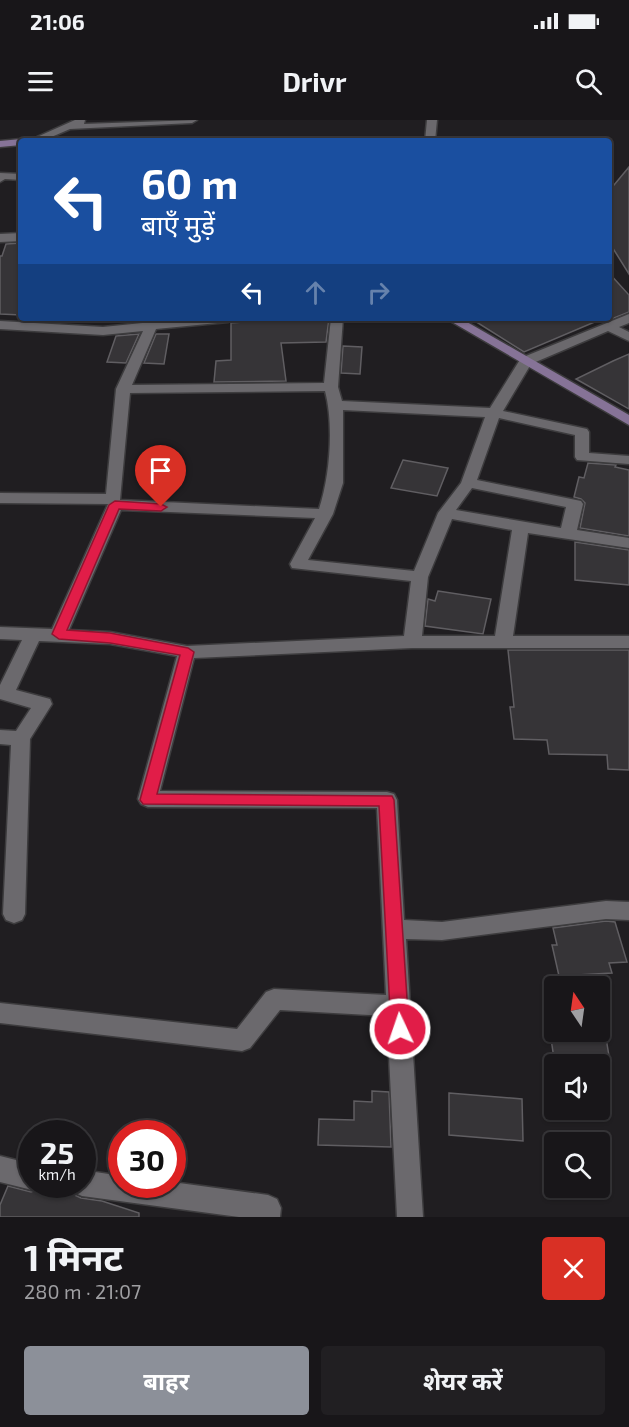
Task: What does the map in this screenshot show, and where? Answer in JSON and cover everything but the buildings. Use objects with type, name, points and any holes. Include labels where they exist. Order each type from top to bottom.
[{"type":"street","points":[[41,138],[72,127],[83,120]]},
{"type":"street","points":[[72,127],[192,120]]},
{"type":"street","points":[[430,138],[432,120]]},
{"type":"street","points":[[0,144],[18,142]]},
{"type":"street","points":[[0,178],[1,176],[18,177]]},
{"type":"street","points":[[0,238],[18,237]]},
{"type":"street","points":[[412,642],[420,577],[446,513],[468,483],[494,413],[526,361],[629,318]]},
{"type":"street","points":[[0,325],[36,323],[151,327],[202,321]]},
{"type":"street","points":[[337,321],[331,387],[336,405],[335,483],[325,514],[298,564],[420,577]]},
{"type":"street","points":[[456,321],[629,421]]},
{"type":"street","points":[[0,498],[113,499],[123,389],[151,327]]},
{"type":"street","points":[[610,327],[629,337]]},
{"type":"street","points":[[123,389],[331,387]]},
{"type":"street","points":[[336,405],[494,413],[582,432],[582,457],[629,460]]},
{"type":"street","points":[[468,483],[575,504],[568,534]]},
{"type":"street","points":[[59,634],[115,505],[325,514]]},
{"type":"street","points":[[446,513],[629,543]]},
{"type":"street","points":[[503,641],[521,527]]},
{"type":"street","points":[[0,633],[110,638],[188,652],[412,642],[629,642]]},
{"type":"street","points":[[14,914],[21,738],[43,704],[5,694],[34,633]]},
{"type":"street","points":[[188,652],[148,800],[387,800],[410,1217]]},
{"type":"street","points":[[0,737],[21,738]]},
{"type":"street","points":[[394,929],[442,931],[606,910],[629,911]]},
{"type":"street","points":[[0,1013],[243,1040],[274,999],[398,1006]]},
{"type":"street","points":[[0,1169],[18,1174]]},
{"type":"street","points":[[96,1186],[268,1208],[267,1217]]},
{"type":"route","points":[[161,507],[115,505],[59,634],[110,638],[188,652],[148,800],[387,800],[400,1029]]}]
